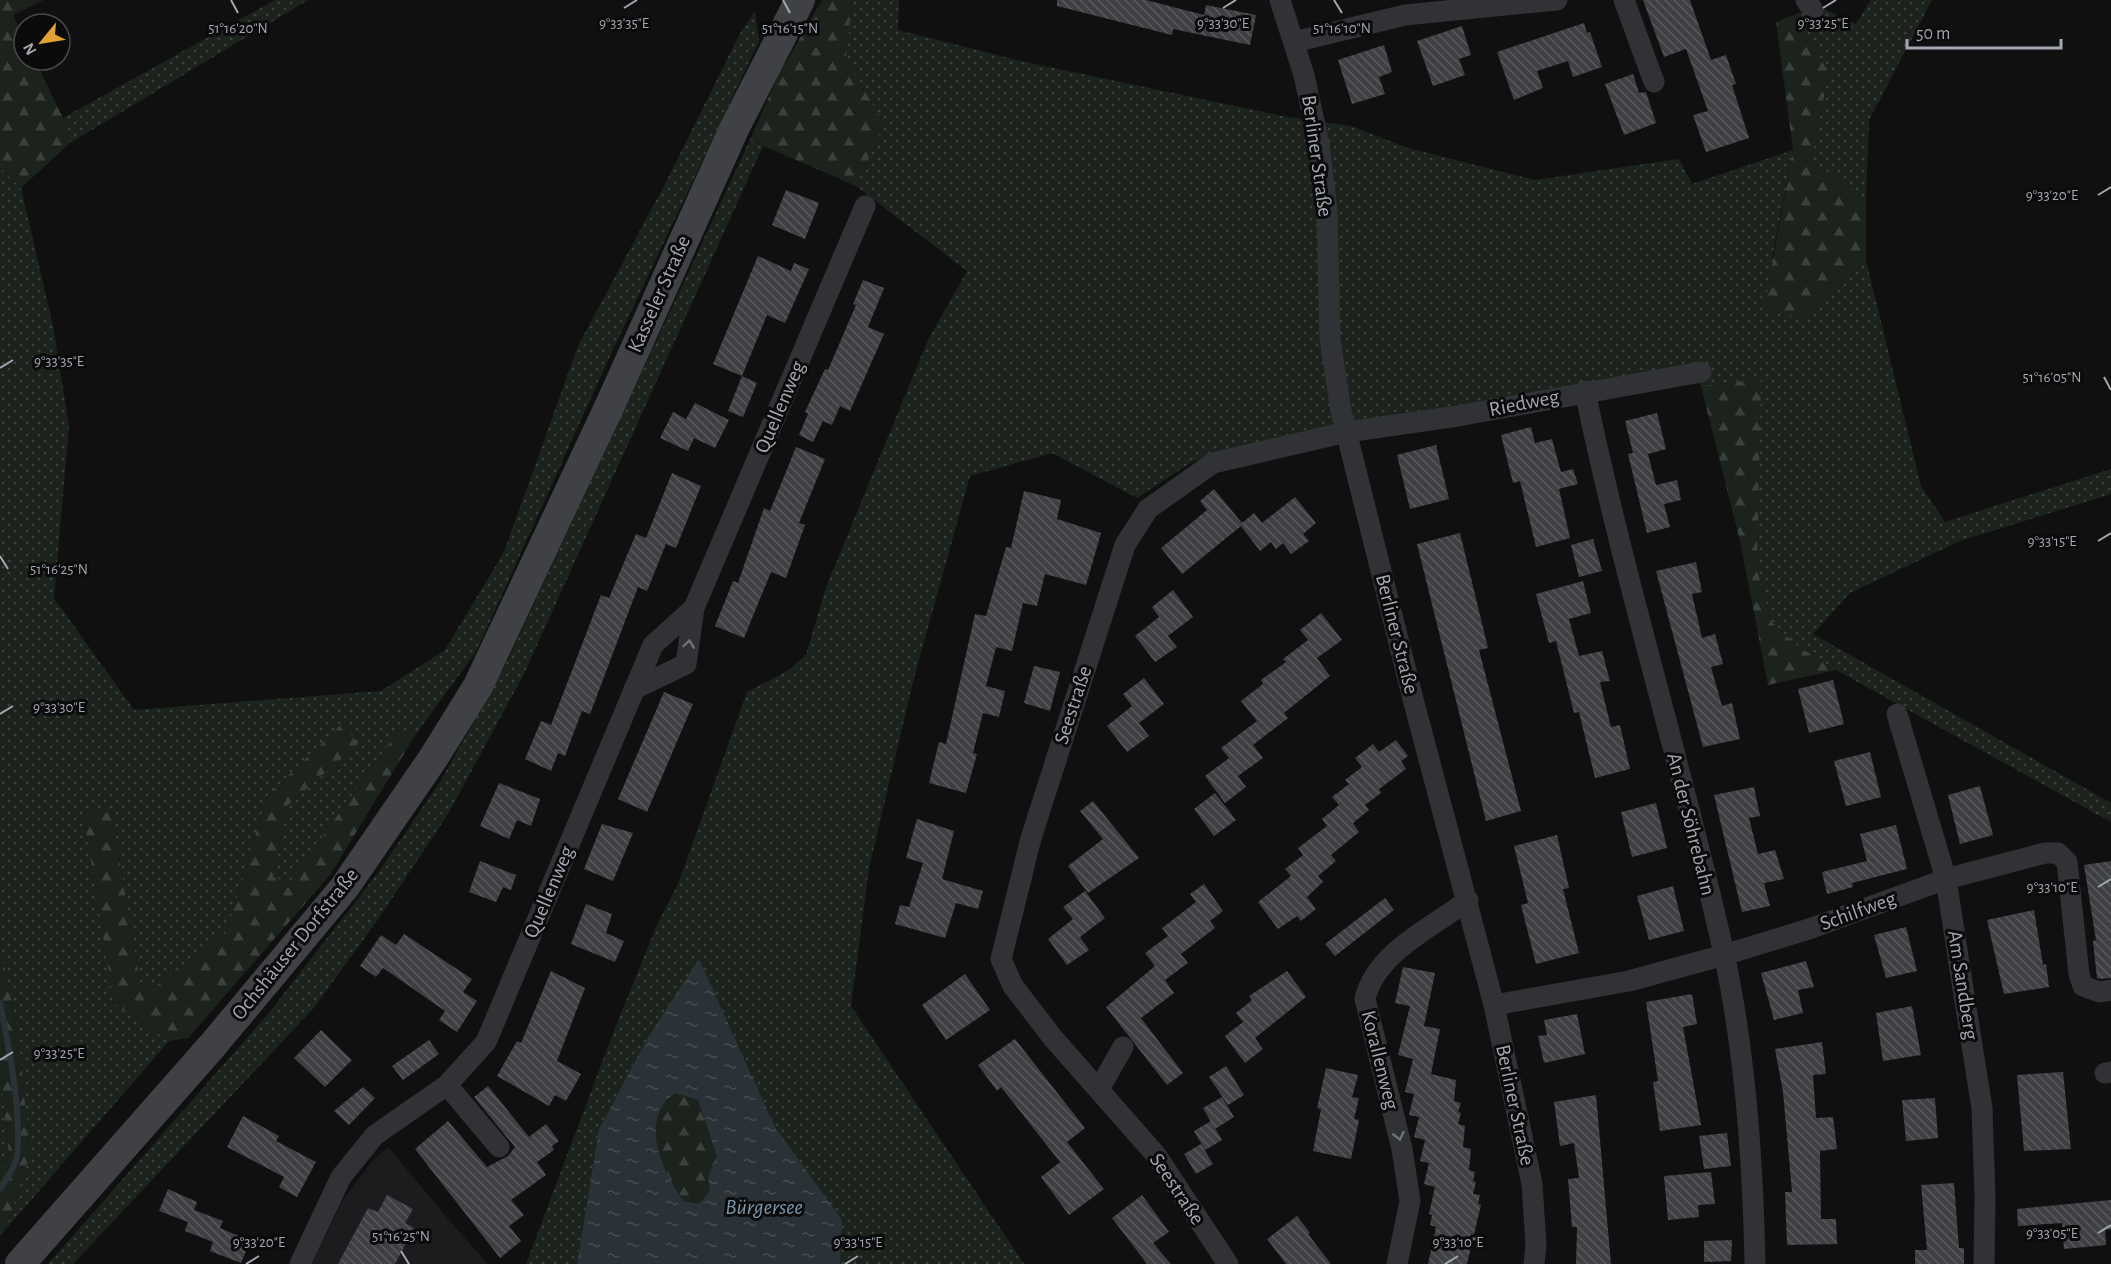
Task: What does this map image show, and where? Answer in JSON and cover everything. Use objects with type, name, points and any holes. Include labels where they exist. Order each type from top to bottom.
[{"type":"main road","name":"Kasseler Straße","points":[[521,590],[610,403],[734,129],[800,0]]},
{"type":"main road","name":"Ochshäuser Dorfstraße","points":[[20,1264],[212,1046],[344,888],[434,757],[478,686],[521,590]]},
{"type":"street","name":"Berliner Straße","points":[[1280,0],[1294,42],[1319,144],[1327,210],[1330,339],[1347,432],[1413,699],[1494,1005],[1532,1184],[1536,1245],[1534,1264]]},
{"type":"street","points":[[1294,42],[1403,7],[1557,0]]},
{"type":"street","points":[[1624,0],[1654,82]]},
{"type":"street","name":"Quellenweg","points":[[634,689],[686,664],[694,608],[865,206]]},
{"type":"street","name":"Riedweg","points":[[1347,432],[1458,416],[1585,391],[1701,372]]},
{"type":"street","name":"An der Söhrebahn","points":[[1585,391],[1604,481],[1724,955],[1743,1073],[1754,1200],[1755,1264]]},
{"type":"street","name":"Seestraße","points":[[1228,1264],[1156,1155],[1013,986],[1001,959],[1031,838],[1125,545],[1148,509],[1212,463],[1347,432]]},
{"type":"street","name":"Quellenweg","points":[[300,1264],[341,1177],[375,1135],[447,1085],[486,1042],[653,645],[694,608]]},
{"type":"street","name":"Am Sandberg","points":[[1897,714],[1946,879],[1982,1108],[1985,1196],[1984,1264]]},
{"type":"street","name":"Schilfweg","points":[[1494,1005],[1629,981],[1724,955],[1809,929],[1946,879],[2045,853],[2058,853],[2067,862],[2079,974],[2083,986],[2098,992],[2111,990]]},
{"type":"street","name":"Korallenweg","points":[[1397,1264],[1410,1201],[1402,1149],[1365,999],[1368,983],[1384,961],[1468,900]]},
{"type":"street","points":[[1099,1089],[1123,1047]]},
{"type":"street","points":[[447,1085],[499,1147]]},
{"type":"shaded area","points":[[388,1147],[488,1264],[312,1264],[342,1201],[373,1160]]},
{"type":"green space","points":[[0,0],[43,0],[19,12],[12,12],[12,72],[41,72],[63,118],[70,143],[21,188],[0,168]]},
{"type":"green space","points":[[275,0],[308,0],[70,143],[63,118]]},
{"type":"green space","points":[[822,0],[852,0],[846,59],[884,124],[856,186],[750,140],[778,76]]},
{"type":"green space","points":[[852,0],[899,0],[898,30],[1025,62],[1287,117],[1351,126],[1408,148],[1535,180],[1679,159],[1692,184],[1793,150],[1772,259],[1803,318],[1866,260],[1921,486],[1945,522],[2111,469],[2111,494],[1960,541],[1850,593],[1813,634],[2111,803],[2111,822],[1836,670],[1796,645],[1771,621],[1757,569],[1760,379],[1701,386],[1695,364],[1406,417],[1316,429],[1192,462],[1137,498],[1052,453],[970,476],[914,678],[869,868],[851,1006],[1024,1264],[840,1264],[841,1220],[775,1127],[699,960],[647,1039],[599,1129],[577,1264],[526,1264],[615,1028],[656,927],[678,884],[747,692],[789,670],[806,655],[826,587],[928,340],[967,271],[856,186],[884,124],[846,59]]},
{"type":"green space","points":[[1871,0],[1932,0],[1869,120],[1866,200],[1811,160],[1829,73],[1794,15],[1818,6],[1856,24]]},
{"type":"green space","points":[[755,11],[759,41],[611,354],[476,652],[416,734],[396,734],[289,884],[273,877],[288,805],[358,744],[267,796],[226,933],[155,987],[140,982],[111,810],[83,813],[114,1003],[169,1041],[6,1229],[30,1155],[19,1040],[0,942],[0,168],[21,188],[53,326],[69,426],[54,598],[134,710],[381,691],[445,650],[504,552],[578,346],[667,180],[739,35]]},
{"type":"green space","points":[[1794,15],[1829,73],[1811,160],[1866,200],[1866,260],[1803,318],[1764,309],[1793,150],[1776,22]]},
{"type":"green space","points":[[750,140],[763,146],[524,674],[448,814],[379,918],[313,1009],[73,1264],[48,1264],[268,1014],[377,874],[440,782],[505,666]]},
{"type":"green space","points":[[1761,379],[1757,569],[1771,621],[1796,645],[1836,670],[1768,685],[1740,541],[1701,386]]},
{"type":"green space","points":[[343,723],[358,744],[288,805],[273,877],[289,883],[396,734],[416,734],[330,875],[188,1038],[169,1041],[114,1003],[83,813],[111,810],[140,982],[155,987],[226,933],[267,796]]},
{"type":"green space","points":[[0,942],[19,1040],[30,1155],[6,1229],[0,1236],[0,1171],[9,1157],[0,1067]]},
{"type":"green space","points":[[0,1067],[9,1157],[0,1171]]},
{"type":"green space","points":[[675,1092],[698,1100],[717,1158],[708,1177],[711,1191],[699,1204],[684,1201],[668,1175],[657,1145],[658,1116],[664,1103]]},
{"type":"water","name":"Bürgersee","points":[[699,959],[775,1127],[842,1220],[840,1264],[577,1264],[599,1129],[647,1039]],"holes":[[[675,1093],[698,1100],[717,1157],[708,1177],[710,1191],[699,1204],[684,1201],[676,1189],[662,1161],[657,1146],[656,1131],[658,1116],[664,1104]]]},
{"type":"building","points":[[1057,0],[1146,0],[1204,15],[1206,5],[1256,15],[1250,45],[1173,29],[1172,35],[1057,6]]},
{"type":"building","points":[[1643,0],[1690,0],[1711,60],[1726,55],[1736,84],[1732,85],[1749,138],[1706,152],[1693,115],[1708,111],[1686,49],[1664,57]]},
{"type":"building","points":[[1584,23],[1587,33],[1590,32],[1602,67],[1573,77],[1568,61],[1537,71],[1543,88],[1514,100],[1497,52]]},
{"type":"building","points":[[1462,26],[1471,55],[1459,59],[1465,75],[1433,86],[1417,41]]},
{"type":"building","points":[[1384,45],[1392,72],[1379,77],[1385,94],[1352,104],[1338,60]]},
{"type":"building","points":[[1633,74],[1639,93],[1646,92],[1656,123],[1624,135],[1605,84]]},
{"type":"building","points":[[786,190],[819,203],[805,239],[772,225]]},
{"type":"building","points":[[758,256],[791,271],[794,263],[809,269],[785,323],[767,315],[742,376],[713,364]]},
{"type":"building","points":[[863,280],[884,288],[868,327],[884,334],[850,411],[840,406],[832,425],[823,421],[813,442],[799,435],[808,414],[805,412],[825,369],[828,370],[856,305],[853,304]]},
{"type":"building","points":[[742,376],[757,383],[743,417],[728,411]]},
{"type":"building","points":[[695,403],[729,420],[715,448],[694,438],[688,451],[660,438],[673,412],[686,419]]},
{"type":"building","points":[[1657,413],[1666,449],[1648,454],[1656,485],[1677,480],[1681,500],[1664,504],[1670,527],[1647,533],[1628,454],[1633,453],[1625,421]]},
{"type":"building","points":[[1531,427],[1535,443],[1552,439],[1561,472],[1573,469],[1578,484],[1559,489],[1570,538],[1536,547],[1520,481],[1513,483],[1501,435]]},
{"type":"building","points":[[1436,445],[1449,499],[1410,509],[1397,455]]},
{"type":"building","points":[[796,447],[825,459],[799,523],[805,525],[786,578],[771,572],[744,638],[715,626],[733,581],[738,583],[764,508],[770,511]]},
{"type":"building","points":[[672,473],[701,486],[676,548],[666,544],[647,591],[638,587],[590,714],[582,711],[565,756],[558,753],[551,771],[525,759],[541,721],[551,725],[601,595],[609,598],[636,534],[646,538]]},
{"type":"building","points":[[1214,489],[1242,523],[1254,513],[1262,523],[1295,497],[1316,523],[1303,534],[1309,541],[1291,554],[1283,543],[1276,549],[1271,542],[1260,551],[1241,526],[1182,574],[1161,548],[1207,510],[1200,501]]},
{"type":"building","points":[[1024,491],[1061,500],[1057,519],[1101,533],[1086,585],[1045,574],[1037,606],[1023,603],[1012,651],[996,647],[986,686],[1005,691],[999,717],[983,713],[973,753],[977,754],[966,793],[929,783],[939,742],[946,744],[975,614],[986,616],[1006,547],[1011,548]]},
{"type":"building","points":[[1460,533],[1488,648],[1479,650],[1521,811],[1486,821],[1417,544]]},
{"type":"building","points":[[1593,539],[1602,571],[1579,577],[1571,545]]},
{"type":"building","points":[[1696,562],[1702,592],[1692,594],[1702,638],[1715,634],[1723,664],[1711,667],[1722,706],[1732,703],[1740,739],[1703,747],[1656,571]]},
{"type":"building","points":[[1583,581],[1591,613],[1569,619],[1579,656],[1602,651],[1610,681],[1600,682],[1611,727],[1620,725],[1630,769],[1595,778],[1579,712],[1574,713],[1556,641],[1549,643],[1536,594]]},
{"type":"building","points":[[1173,590],[1193,617],[1168,636],[1177,647],[1155,662],[1135,636],[1159,617],[1152,607]]},
{"type":"building","points":[[1321,613],[1342,640],[1317,658],[1330,676],[1284,713],[1288,718],[1253,745],[1263,758],[1238,776],[1246,787],[1225,803],[1205,776],[1229,758],[1221,748],[1257,721],[1241,701],[1263,684],[1261,680],[1286,662],[1283,659],[1308,640],[1300,630]]},
{"type":"building","points":[[1034,666],[1060,672],[1050,711],[1024,703]]},
{"type":"building","points":[[1144,678],[1164,704],[1139,723],[1149,736],[1127,752],[1107,726],[1132,706],[1123,694]]},
{"type":"building","points":[[1833,680],[1844,724],[1809,733],[1798,689]]},
{"type":"building","points":[[664,692],[693,704],[647,812],[618,799]]},
{"type":"building","points":[[1396,740],[1408,756],[1401,761],[1406,769],[1379,789],[1381,793],[1365,805],[1369,810],[1353,823],[1359,832],[1331,855],[1336,861],[1318,876],[1323,882],[1307,897],[1316,909],[1301,921],[1297,916],[1278,929],[1258,902],[1291,876],[1285,869],[1303,855],[1298,848],[1327,826],[1322,819],[1339,805],[1332,797],[1349,784],[1345,780],[1362,767],[1355,758],[1373,744],[1379,752]]},
{"type":"building","points":[[1870,752],[1881,797],[1846,806],[1834,761]]},
{"type":"building","points":[[499,783],[540,799],[531,826],[517,820],[509,839],[480,826]]},
{"type":"building","points":[[1980,786],[1993,835],[1960,844],[1948,795]]},
{"type":"building","points":[[1754,787],[1760,816],[1749,818],[1758,854],[1775,850],[1784,879],[1764,883],[1770,906],[1742,912],[1714,795]]},
{"type":"building","points":[[1215,793],[1236,820],[1214,836],[1194,809]]},
{"type":"building","points":[[1093,801],[1139,858],[1088,893],[1068,866],[1103,839],[1080,811]]},
{"type":"building","points":[[1656,803],[1667,848],[1632,857],[1621,812]]},
{"type":"building","points":[[917,819],[954,831],[942,879],[983,891],[978,909],[956,903],[945,938],[895,924],[900,905],[909,907],[923,863],[906,858]]},
{"type":"building","points":[[602,824],[633,833],[613,881],[584,869]]},
{"type":"building","points":[[1896,825],[1907,869],[1852,883],[1853,887],[1827,894],[1822,872],[1867,861],[1860,834]]},
{"type":"building","points":[[1557,835],[1569,888],[1563,889],[1579,953],[1536,964],[1521,905],[1528,903],[1514,846]]},
{"type":"building","points":[[480,861],[516,875],[511,890],[503,887],[496,902],[469,892]]},
{"type":"building","points":[[2111,861],[2111,978],[2100,979],[2097,978],[2093,941],[2096,940],[2084,865]]},
{"type":"building","points":[[1204,884],[1223,911],[1210,921],[1215,928],[1181,954],[1188,963],[1165,980],[1174,993],[1141,1018],[1183,1073],[1167,1085],[1106,1007],[1155,966],[1145,953],[1168,936],[1162,928],[1196,902],[1190,894]]},
{"type":"building","points":[[1673,886],[1684,931],[1649,940],[1637,896]]},
{"type":"building","points":[[1085,891],[1105,918],[1080,937],[1089,950],[1067,965],[1048,939],[1073,919],[1063,907]]},
{"type":"building","points":[[1385,898],[1394,910],[1335,956],[1325,944]]},
{"type":"building","points":[[586,904],[612,914],[606,933],[624,941],[615,962],[571,944]]},
{"type":"building","points":[[2034,910],[2049,987],[2004,994],[1987,920]]},
{"type":"building","points":[[1906,927],[1917,971],[1886,978],[1874,935]]},
{"type":"building","points":[[404,934],[472,979],[463,992],[477,1001],[457,1032],[439,1020],[445,1011],[383,968],[376,977],[360,966],[381,935],[396,945]]},
{"type":"building","points":[[1806,961],[1814,987],[1798,990],[1803,1013],[1774,1020],[1761,973]]},
{"type":"building","points":[[1403,967],[1435,973],[1424,1026],[1440,1029],[1431,1074],[1456,1080],[1454,1101],[1461,1103],[1458,1124],[1465,1126],[1463,1147],[1471,1149],[1469,1170],[1475,1172],[1473,1181],[1476,1182],[1473,1194],[1480,1195],[1478,1204],[1481,1205],[1467,1264],[1428,1264],[1436,1227],[1430,1225],[1432,1215],[1429,1214],[1435,1187],[1424,1184],[1429,1163],[1420,1161],[1425,1140],[1414,1137],[1419,1117],[1409,1115],[1414,1094],[1405,1092],[1413,1059],[1398,1055],[1410,1006],[1395,1003]]},
{"type":"building","points":[[551,971],[585,988],[557,1061],[581,1074],[566,1101],[555,1095],[549,1106],[497,1076],[517,1041],[521,1043]]},
{"type":"building","points":[[1287,971],[1306,997],[1255,1038],[1263,1049],[1245,1063],[1225,1036],[1243,1022],[1236,1013],[1252,1000],[1249,996]]},
{"type":"building","points":[[965,974],[990,1010],[946,1040],[922,1005]]},
{"type":"building","points":[[1692,994],[1697,1024],[1683,1027],[1701,1125],[1660,1131],[1653,1082],[1658,1081],[1646,1002]]},
{"type":"building","points":[[1912,1006],[1921,1055],[1883,1061],[1876,1013]]},
{"type":"building","points":[[1577,1014],[1585,1054],[1544,1063],[1538,1036],[1547,1035],[1544,1020]]},
{"type":"building","points":[[321,1030],[352,1060],[325,1087],[294,1058]]},
{"type":"building","points":[[1015,1039],[1085,1128],[1067,1142],[1104,1189],[1069,1215],[1041,1177],[1060,1162],[1001,1087],[997,1091],[978,1065]]},
{"type":"building","points":[[429,1040],[439,1054],[403,1080],[392,1066]]},
{"type":"building","points":[[1822,1042],[1826,1074],[1813,1075],[1816,1118],[1833,1117],[1837,1149],[1820,1151],[1821,1219],[1836,1219],[1837,1244],[1787,1245],[1785,1192],[1792,1192],[1783,1092],[1775,1049]]},
{"type":"building","points":[[1226,1066],[1244,1095],[1228,1105],[1209,1077]]},
{"type":"building","points":[[1326,1068],[1358,1075],[1352,1097],[1359,1098],[1354,1119],[1359,1120],[1351,1159],[1313,1151],[1321,1109],[1317,1108]]},
{"type":"building","points":[[2063,1072],[2071,1149],[2024,1151],[2017,1075]]},
{"type":"building","points":[[488,1086],[529,1137],[546,1124],[559,1141],[552,1146],[554,1150],[537,1162],[546,1175],[511,1200],[524,1215],[509,1226],[521,1241],[500,1258],[415,1149],[448,1121],[487,1167],[508,1156],[515,1147],[474,1097]]},
{"type":"building","points":[[363,1087],[375,1098],[349,1125],[334,1111]]},
{"type":"building","points":[[1596,1095],[1611,1264],[1576,1264],[1577,1227],[1572,1227],[1568,1179],[1579,1178],[1574,1143],[1560,1146],[1554,1102]]},
{"type":"building","points":[[1222,1097],[1234,1117],[1215,1129],[1203,1108]]},
{"type":"building","points":[[1935,1098],[1938,1138],[1906,1141],[1902,1100]]},
{"type":"building","points":[[243,1116],[279,1136],[276,1141],[316,1162],[297,1197],[279,1187],[284,1177],[227,1147]]},
{"type":"building","points":[[1211,1121],[1222,1140],[1205,1150],[1194,1131]]},
{"type":"building","points":[[1727,1133],[1731,1166],[1704,1169],[1699,1136]]},
{"type":"building","points":[[1201,1144],[1213,1164],[1196,1174],[1184,1154]]},
{"type":"building","points":[[1711,1172],[1715,1204],[1698,1205],[1699,1217],[1668,1220],[1664,1176]]},
{"type":"building","points":[[1954,1183],[1959,1248],[1964,1248],[1964,1264],[1915,1264],[1915,1250],[1927,1250],[1921,1185]]},
{"type":"building","points":[[168,1189],[197,1202],[194,1210],[223,1221],[220,1228],[250,1241],[241,1263],[210,1251],[213,1242],[185,1231],[188,1222],[159,1211]]},
{"type":"building","points":[[387,1195],[413,1209],[405,1223],[414,1228],[395,1264],[338,1264],[368,1208],[378,1212]]},
{"type":"building","points":[[1142,1195],[1169,1232],[1153,1243],[1171,1264],[1147,1264],[1112,1218]]},
{"type":"building","points":[[2111,1200],[2111,1229],[2105,1230],[2106,1245],[2064,1249],[2062,1223],[2018,1226],[2017,1209]]},
{"type":"building","points":[[1297,1216],[1331,1264],[1286,1264],[1267,1239]]},
{"type":"building","points":[[1732,1240],[1731,1261],[1704,1262],[1704,1241]]},
{"type":"waterway","points":[[0,1003],[14,1080],[18,1121],[16,1161],[0,1190]]}]
